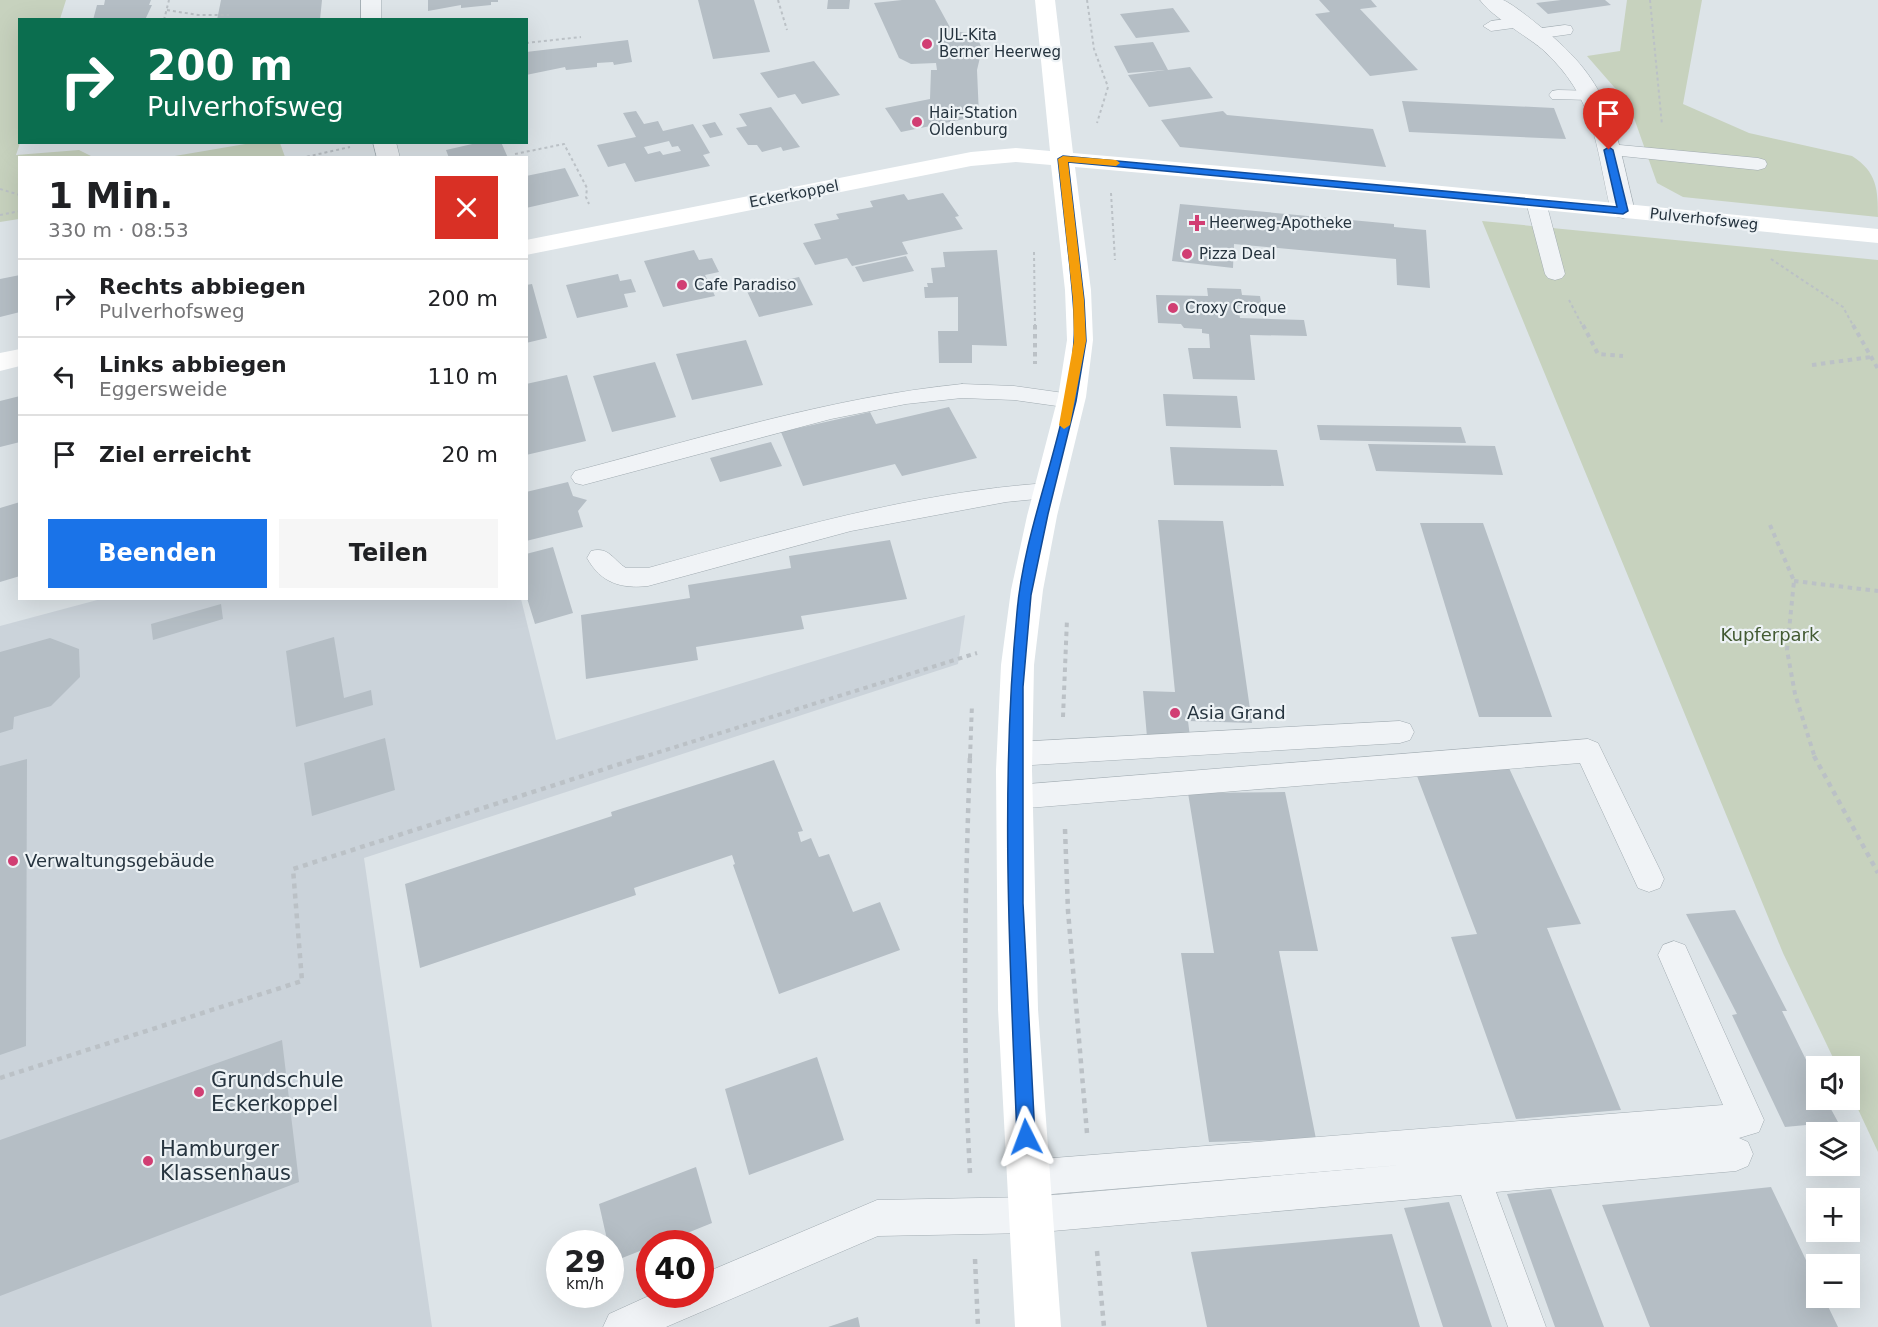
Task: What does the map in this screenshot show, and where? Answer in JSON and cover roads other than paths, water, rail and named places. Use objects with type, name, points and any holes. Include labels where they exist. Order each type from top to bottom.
[{"type":"street","points":[[370,0],[370,18]]},
{"type":"street","points":[[1038,1327],[1029,1197],[1015,903],[1015,754],[1021,626],[1025,595],[1071,401],[1080,331],[1079,300],[1051,70],[1045,0]]},
{"type":"street","points":[[1491,0],[1528,28],[1580,78],[1591,95],[1609,150],[1623,211]]},
{"type":"street","name":"Eckerkoppel","points":[[528,248],[971,159],[1016,155],[1063,159]]},
{"type":"street","name":"Pulverhofsweg","points":[[1063,159],[1878,236]]},
{"type":"street","points":[[0,362],[18,358]]},
{"type":"lane","points":[[1491,26],[1565,30]]},
{"type":"lane","points":[[1558,95],[1591,95]]},
{"type":"lane","points":[[1609,150],[1758,164]]},
{"type":"lane","points":[[1536,202],[1555,274]]},
{"type":"lane","points":[[583,477],[831,411],[906,397],[962,391],[1071,401]]},
{"type":"lane","points":[[600,558],[611,574],[629,579],[648,577],[851,522],[1006,494],[1048,491]]},
{"type":"lane","points":[[1015,754],[1401,732]]},
{"type":"lane","points":[[1015,797],[1588,751],[1649,879]]},
{"type":"lane","points":[[714,1288],[877,1218],[972,1215],[1029,1197],[1090,1173],[1747,1120],[1674,955]]},
{"type":"lane","points":[[1029,1197],[1094,1209],[1736,1154]]},
{"type":"lane","points":[[1472,1176],[1527,1327]]},
{"type":"lane","points":[[622,1327],[666,1308]]},
{"type":"place","name":"JUL-Kita Berner Heerweg","points":[[927,44]]},
{"type":"place","name":"Hair-Station Oldenburg","points":[[917,122]]},
{"type":"place","name":"Heerweg-Apotheke","points":[[1197,223]]},
{"type":"place","name":"Pizza Deal","points":[[1187,254]]},
{"type":"place","name":"Cafe Paradiso","points":[[682,285]]},
{"type":"place","name":"Croxy Croque","points":[[1173,308]]},
{"type":"place","name":"Asia Grand","points":[[1175,713]]},
{"type":"place","name":"Verwaltungsgebäude","points":[[13,861]]},
{"type":"place","name":"Grundschule Eckerkoppel","points":[[199,1092]]},
{"type":"place","name":"Hamburger Klassenhaus","points":[[148,1161]]},
{"type":"park label","name":"Kupferpark","points":[[1770,635]]}]
